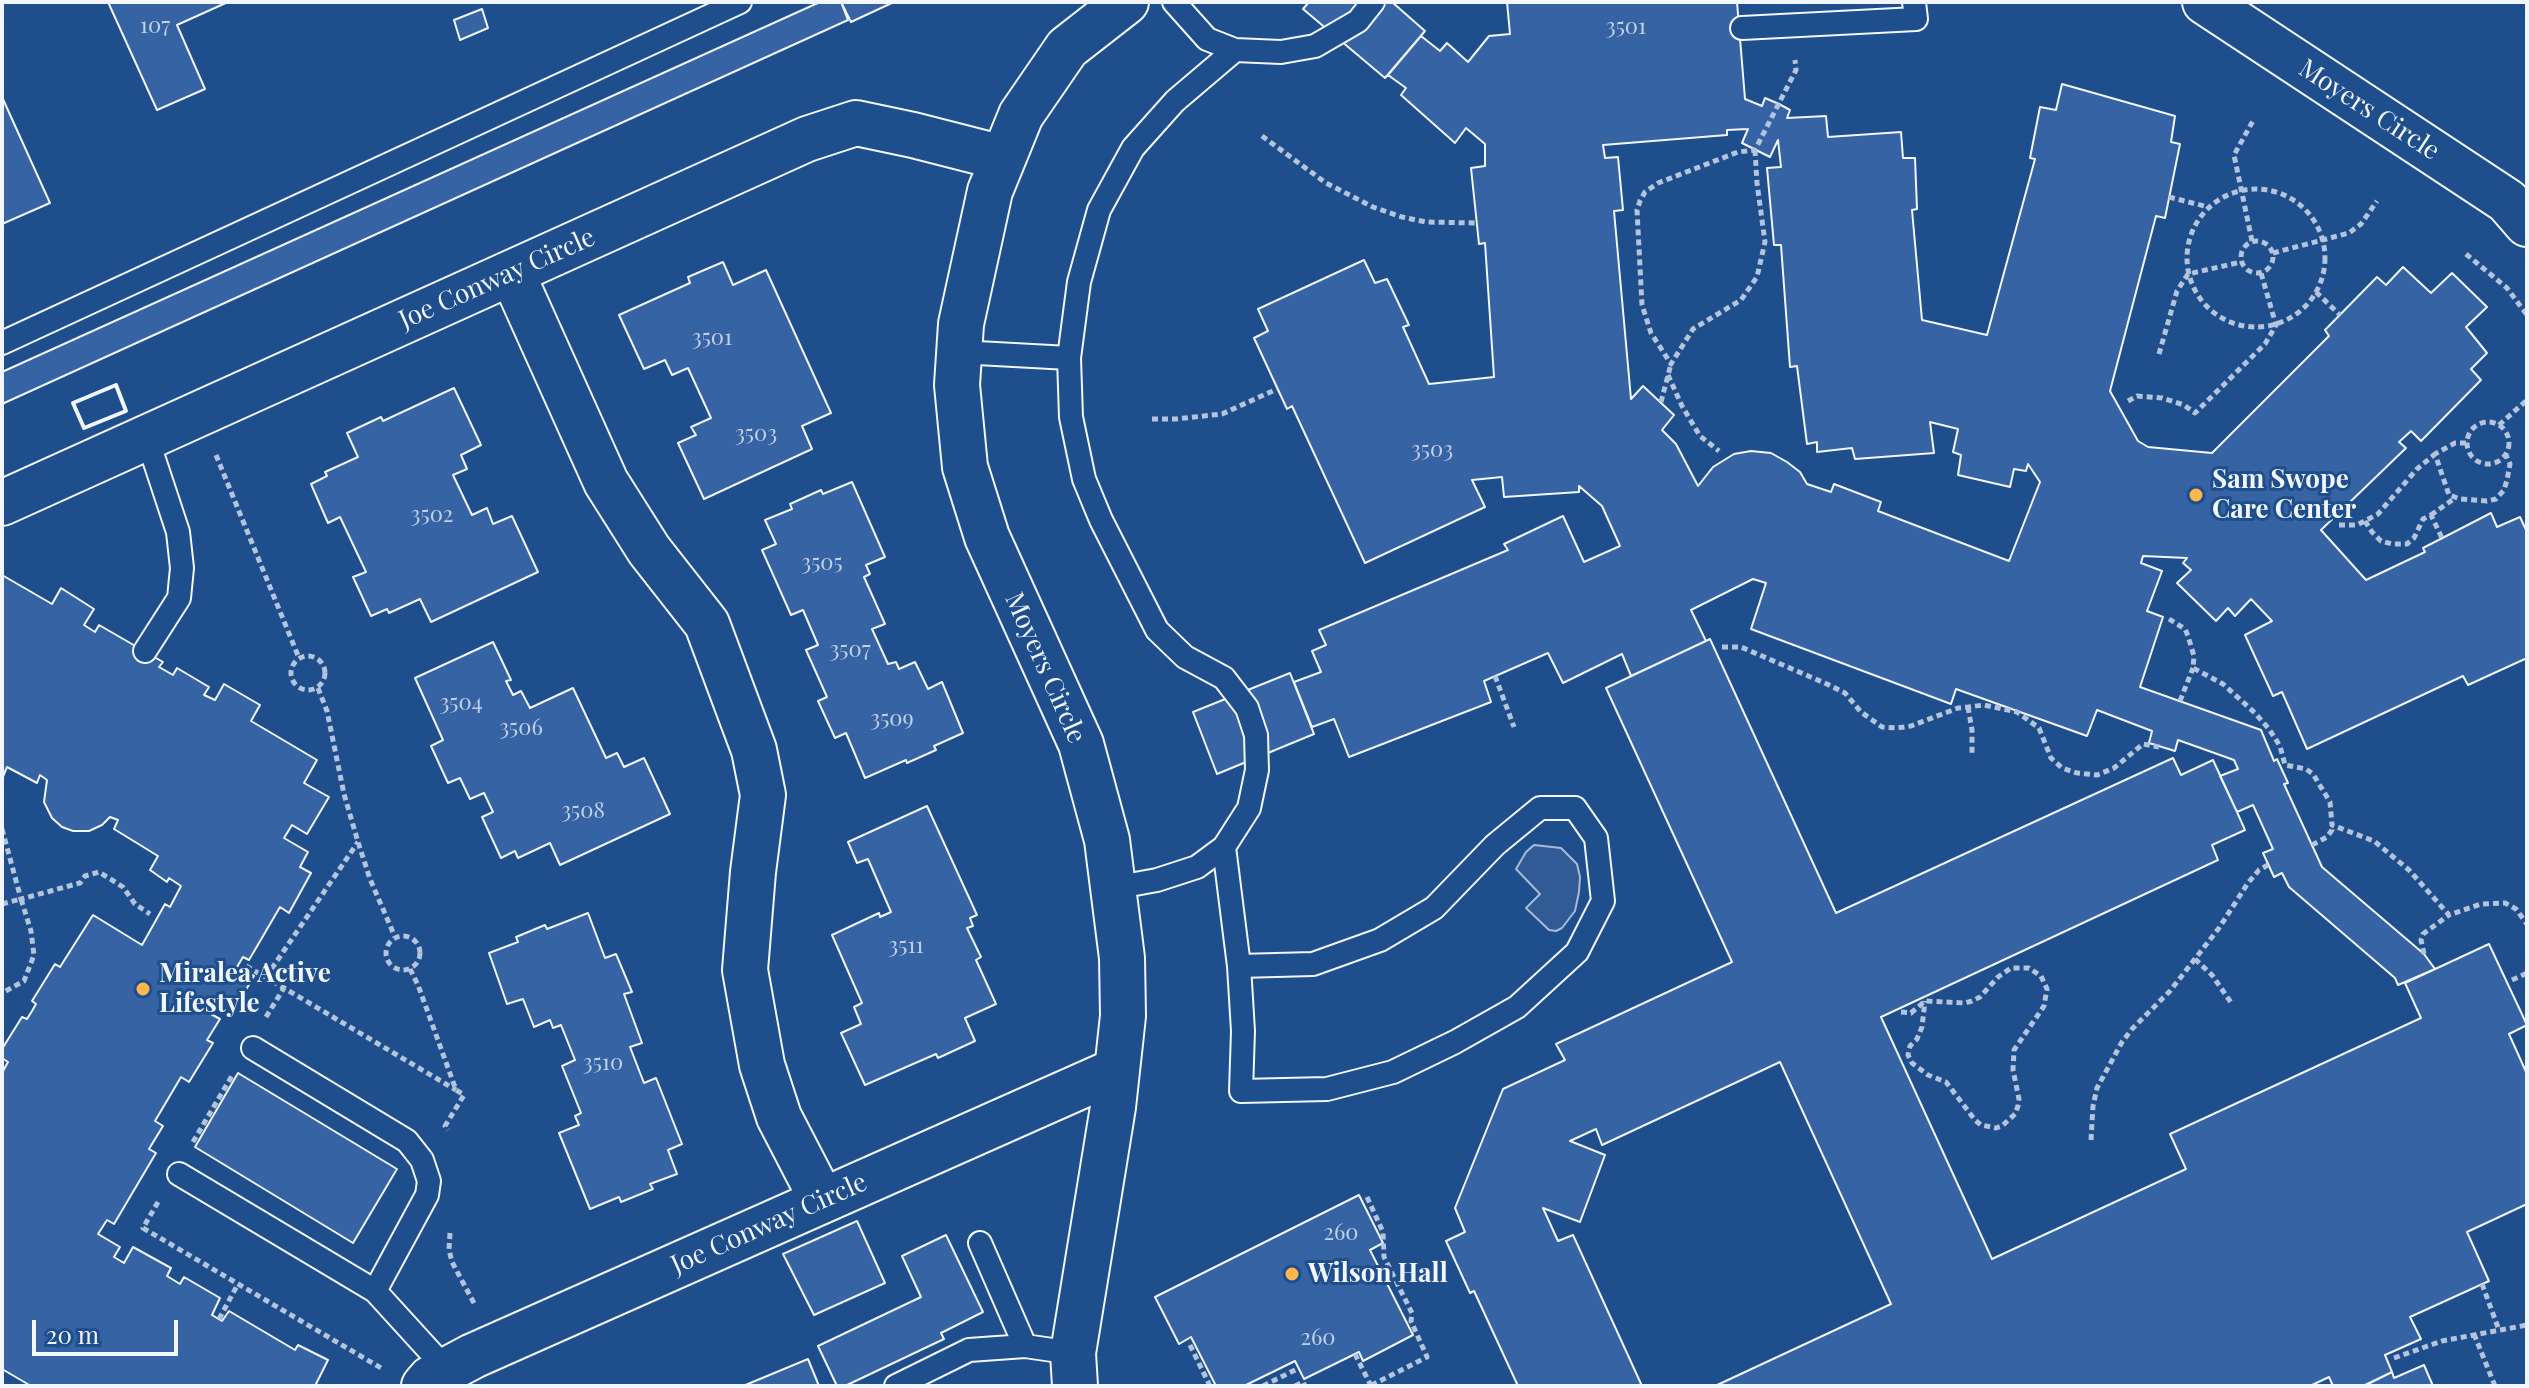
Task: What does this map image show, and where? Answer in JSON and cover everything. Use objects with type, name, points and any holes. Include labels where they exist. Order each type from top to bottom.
[{"type":"street","name":"Moyers Circle","points":[[1074,1369],[1117,1070],[1123,1016],[1122,958],[1107,840],[1081,744],[987,537],[965,467],[957,385],[961,324],[990,191],[1021,115],[1067,48],[1126,2]]},
{"type":"street","name":"Moyers Circle","points":[[2205,2],[2507,201],[2527,224]]},
{"type":"street","name":"Joe Conway Circle","points":[[2,503],[807,139],[856,123],[1003,158]]},
{"type":"street","points":[[512,273],[606,482],[649,550],[707,624],[754,750],[763,795],[745,970],[762,1065],[779,1117],[822,1200]]},
{"type":"street","name":"Joe Conway Circle","points":[[437,1380],[473,1356],[1117,1070]]},
{"type":"lane","points":[[2,343],[740,2]]},
{"type":"lane","points":[[1174,2],[1207,39],[1235,50],[1281,52],[1315,46],[1358,21],[1373,2]]},
{"type":"lane","points":[[1742,28],[1916,19],[1914,2]]},
{"type":"lane","points":[[1113,888],[1157,880],[1197,867],[1224,847],[1249,808],[1257,770],[1256,735],[1247,708],[1224,678],[1185,657],[1157,630],[1101,520],[1084,479],[1071,417],[1069,358],[1079,282],[1099,210],[1133,148],[1175,101],[1235,50]]},
{"type":"lane","points":[[959,352],[1069,358]]},
{"type":"lane","points":[[145,651],[179,598],[182,568],[178,532],[147,438]]},
{"type":"lane","points":[[1224,847],[1239,966],[1243,1031],[1241,1091],[1327,1089],[1393,1072],[1455,1042],[1517,1007],[1577,952],[1603,901],[1596,838],[1575,808],[1540,808],[1495,845],[1434,908],[1380,940],[1313,964],[1239,966]]},
{"type":"lane","points":[[253,1048],[407,1141],[422,1160],[429,1181],[427,1195],[375,1291]]},
{"type":"lane","points":[[179,1174],[375,1291],[437,1380]]},
{"type":"lane","points":[[980,1243],[1025,1346]]},
{"type":"lane","points":[[896,1386],[969,1350],[1025,1346],[1074,1369]]},
{"type":"path","points":[[1661,402],[1671,364],[1693,329],[1741,300],[1757,277],[1765,242],[1755,150],[1796,70],[1795,55]]},
{"type":"path","points":[[2252,241],[2234,155],[2254,119]]},
{"type":"path","points":[[1262,136],[1326,183],[1373,207],[1426,222],[1477,223]]},
{"type":"path","points":[[1671,364],[1651,333],[1642,305],[1637,210],[1640,201],[1645,192],[1658,183],[1738,152],[1755,150]]},
{"type":"path","points":[[2261,189],[2282,194],[2301,204],[2314,221],[2323,241],[2325,258],[2316,292],[2306,306],[2276,325],[2254,328],[2232,323],[2212,312],[2196,295],[2188,274],[2186,252],[2192,231],[2220,198],[2240,190],[2261,189]]},
{"type":"path","points":[[2169,197],[2209,208]]},
{"type":"path","points":[[2273,253],[2356,230],[2377,201]]},
{"type":"path","points":[[2252,241],[2261,241],[2273,253],[2269,269],[2261,273],[2252,274],[2241,262],[2241,253],[2252,241]]},
{"type":"path","points":[[2466,254],[2507,288],[2527,315]]},
{"type":"path","points":[[2159,354],[2177,291],[2188,274],[2241,262]]},
{"type":"path","points":[[2128,401],[2137,396],[2162,398],[2184,405],[2195,413],[2265,344],[2276,325],[2261,273]]},
{"type":"path","points":[[2316,292],[2340,315]]},
{"type":"path","points":[[1668,375],[1700,436],[1719,451]]},
{"type":"path","points":[[1152,419],[1222,414],[1277,389]]},
{"type":"path","points":[[2499,425],[2527,400]]},
{"type":"path","points":[[2488,422],[2499,425],[2507,433],[2509,444],[2506,455],[2498,462],[2487,465],[2476,462],[2468,454],[2466,443],[2469,433],[2477,425],[2488,422]]},
{"type":"path","points":[[2339,525],[2357,525],[2378,514],[2417,469],[2435,454],[2455,443],[2466,443]]},
{"type":"path","points":[[213,447],[299,658]]},
{"type":"path","points":[[2435,454],[2449,495],[2469,501],[2496,499],[2504,490],[2510,464],[2506,455]]},
{"type":"path","points":[[2365,521],[2381,541],[2407,544],[2414,538],[2423,519],[2455,498]]},
{"type":"path","points":[[2431,515],[2442,538]]},
{"type":"path","points":[[2169,619],[2185,629],[2194,656],[2193,668],[2180,701]]},
{"type":"path","points":[[1722,647],[1741,647],[1827,684],[1845,693],[1861,712],[1882,727],[1911,726],[1958,708],[1984,705],[2017,712],[2039,728],[2051,758],[2062,768],[2077,773],[2097,775],[2114,768],[2143,744],[2159,747]]},
{"type":"path","points":[[310,655],[320,660],[326,669],[325,680],[318,688],[307,691],[297,687],[291,677],[292,666],[299,658],[310,655]]},
{"type":"path","points":[[2193,668],[2223,684],[2255,713],[2280,746],[2285,765],[2306,769],[2313,774],[2330,802],[2332,830],[2327,837],[2312,845]]},
{"type":"path","points":[[1495,676],[1514,727]]},
{"type":"path","points":[[318,688],[327,711],[344,794],[358,842],[395,937]]},
{"type":"path","points":[[1968,707],[1972,754]]},
{"type":"path","points":[[2332,825],[2374,841],[2409,870],[2449,915]]},
{"type":"path","points":[[2,829],[31,931],[34,955],[24,981],[2,993]]},
{"type":"path","points":[[266,977],[358,842]]},
{"type":"path","points":[[2091,1140],[2097,1088],[2112,1058],[2132,1029],[2170,991],[2195,959],[2253,876],[2268,865]]},
{"type":"path","points":[[2,904],[80,883],[85,876],[99,872],[123,887],[135,904],[150,914]]},
{"type":"path","points":[[2424,954],[2423,934],[2449,915],[2481,904],[2505,903],[2516,909],[2527,924]]},
{"type":"path","points":[[406,935],[416,941],[420,951],[418,962],[410,969],[399,971],[389,965],[385,955],[387,944],[395,937],[406,935]]},
{"type":"path","points":[[2195,959],[2218,982],[2232,1004]]},
{"type":"path","points":[[246,966],[456,1090]]},
{"type":"path","points":[[1901,1012],[1911,1013],[1925,1001],[1972,1001],[2011,968],[2029,968],[2041,976],[2047,989],[2044,1006],[2014,1050],[2013,1070],[2018,1106],[2015,1114],[2002,1126],[1981,1125],[1946,1082],[1928,1075],[1912,1063],[1908,1055],[1922,1027],[1925,1001]]},
{"type":"path","points":[[2512,980],[2527,973]]},
{"type":"path","points":[[261,1027],[284,988]]},
{"type":"path","points":[[192,1144],[238,1066]]},
{"type":"path","points":[[161,1196],[143,1228],[384,1370]]},
{"type":"path","points":[[1355,1354],[1371,1386],[1427,1357],[1411,1321],[1412,1313],[1384,1257],[1383,1232],[1367,1197]]},
{"type":"path","points":[[219,1319],[238,1284]]},
{"type":"path","points":[[2482,1284],[2499,1330]]},
{"type":"path","points":[[2394,1358],[2442,1341],[2527,1325]]},
{"type":"path","points":[[2474,1334],[2495,1386]]},
{"type":"path","points":[[1190,1345],[1210,1386]]},
{"type":"path","points":[[1263,1386],[1299,1368]]},
{"type":"path","points":[[1295,1386],[1303,1382],[1305,1386]]},
{"type":"shaded area","points":[[1534,845],[1561,848],[1577,864],[1580,877],[1575,911],[1556,931],[1549,930],[1526,908],[1540,894],[1516,869]]},
{"type":"building","points":[[108,2],[228,2],[177,25],[205,89],[157,110]]},
{"type":"building","points":[[820,2],[841,2],[848,20],[2,404],[2,372]]},
{"type":"building","points":[[841,2],[894,2],[851,22]]},
{"type":"building","points":[[1309,2],[1392,2],[1425,31],[1385,78],[1303,9]]},
{"type":"building","name":"Sam Swope Care Center","points":[[1507,2],[1737,2],[1745,99],[1762,106],[1765,98],[1779,104],[1790,110],[1787,118],[1826,116],[1828,137],[1901,132],[1903,158],[1915,158],[1917,209],[1912,210],[1922,320],[1987,335],[2035,159],[2030,158],[2040,107],[2056,110],[2062,84],[2175,116],[2171,142],[2180,144],[2165,218],[2156,216],[2110,391],[2138,441],[2148,447],[2212,453],[2329,336],[2325,330],[2377,277],[2386,285],[2403,267],[2431,293],[2452,273],[2487,307],[2466,327],[2487,353],[2471,369],[2481,380],[2421,441],[2411,431],[2399,442],[2406,448],[2321,530],[2366,580],[2425,552],[2423,548],[2491,513],[2497,527],[2520,517],[2527,532],[2527,658],[2468,685],[2463,676],[2307,749],[2282,692],[2273,696],[2245,635],[2272,621],[2251,599],[2235,616],[2228,608],[2216,621],[2177,583],[2191,570],[2183,563],[2187,558],[2143,556],[2141,563],[2162,571],[2147,611],[2163,617],[2140,687],[2261,730],[2274,761],[2277,759],[2288,783],[2284,784],[2322,867],[2424,954],[2435,969],[2398,985],[2395,978],[2289,887],[2282,873],[2274,877],[2263,853],[2273,849],[2253,805],[2237,812],[2220,776],[2238,769],[2234,760],[2178,740],[2175,751],[2149,743],[2152,731],[2097,710],[2087,736],[1956,689],[1951,704],[1751,629],[1766,583],[1753,579],[1691,610],[1706,641],[1631,676],[1622,654],[1563,683],[1548,653],[1484,681],[1491,702],[1349,757],[1334,719],[1312,727],[1294,682],[1321,672],[1312,651],[1326,645],[1319,630],[1508,550],[1504,544],[1563,516],[1584,562],[1620,546],[1602,506],[1579,486],[1579,492],[1504,497],[1502,477],[1472,480],[1485,507],[1365,563],[1292,406],[1287,409],[1254,338],[1268,331],[1258,309],[1364,260],[1375,283],[1387,279],[1409,325],[1403,327],[1429,384],[1494,377],[1485,243],[1479,244],[1471,168],[1485,166],[1485,144],[1466,128],[1455,143],[1401,95],[1406,88],[1388,75],[1421,36],[1440,51],[1447,43],[1468,62],[1489,36],[1510,34]],"holes":[[[1748,129],[1742,143],[1770,157],[1778,140],[1781,167],[1767,168],[1774,245],[1781,245],[1790,367],[1797,366],[1807,444],[1817,442],[1817,452],[1852,448],[1855,459],[1934,453],[1930,422],[1958,429],[1953,452],[1961,455],[1958,475],[2010,487],[2014,469],[2026,471],[2028,464],[2040,482],[2009,561],[1878,511],[1881,502],[1834,484],[1831,492],[1807,484],[1800,472],[1771,453],[1751,451],[1734,454],[1713,467],[1698,486],[1676,444],[1662,430],[1674,415],[1643,386],[1631,399],[1614,211],[1623,210],[1618,157],[1605,158],[1603,145],[1727,135],[1727,130]]]},
{"type":"building","points":[[482,9],[488,28],[460,40],[454,20]]},
{"type":"building","points":[[2,97],[50,203],[2,224]]},
{"type":"building","points":[[723,262],[733,285],[766,270],[831,413],[802,426],[812,449],[704,499],[678,443],[696,435],[691,427],[711,418],[688,368],[672,375],[665,360],[644,369],[619,315],[690,283],[688,277]]},
{"type":"building","points":[[454,388],[481,445],[461,455],[467,469],[453,475],[472,515],[487,508],[493,524],[512,516],[538,572],[431,622],[420,599],[389,613],[387,609],[371,616],[353,577],[366,572],[340,517],[328,523],[311,484],[327,476],[325,472],[358,457],[347,433],[381,417],[383,421]]},
{"type":"building","points":[[852,482],[885,557],[866,565],[870,574],[864,577],[885,624],[872,629],[888,664],[896,662],[899,669],[915,662],[928,689],[942,682],[963,733],[934,746],[936,750],[865,778],[846,733],[835,738],[818,701],[827,697],[806,650],[818,645],[803,610],[791,615],[762,550],[776,544],[765,520],[792,509],[790,504],[821,490],[823,494]]},
{"type":"building","name":"Miralea Active Lifestyle","points":[[2,575],[52,604],[61,588],[94,609],[84,625],[95,632],[99,625],[163,662],[159,667],[173,675],[177,668],[209,687],[204,695],[215,700],[224,684],[260,705],[251,721],[317,760],[304,783],[329,797],[307,834],[292,825],[284,838],[308,852],[300,867],[311,873],[289,913],[280,907],[249,960],[243,957],[237,967],[254,976],[233,1012],[215,1002],[209,1013],[220,1019],[207,1040],[213,1043],[189,1082],[181,1077],[155,1121],[163,1126],[149,1149],[156,1153],[114,1224],[107,1220],[98,1234],[120,1247],[114,1257],[124,1263],[133,1247],[171,1268],[167,1276],[180,1284],[184,1277],[220,1298],[212,1315],[222,1321],[229,1311],[295,1350],[298,1345],[328,1360],[315,1386],[31,1386],[2,1369],[2,1073],[8,1062],[2,1058],[2,1049],[22,1017],[27,1019],[32,1011],[36,1004],[32,1001],[55,964],[60,967],[93,915],[142,945],[165,904],[170,907],[181,886],[169,878],[167,882],[150,870],[158,856],[114,829],[118,820],[110,817],[89,831],[73,831],[52,818],[44,802],[47,780],[40,775],[37,783],[7,767],[2,779]]},
{"type":"building","points":[[1710,639],[1836,913],[2173,758],[2181,775],[2213,760],[2237,812],[2245,830],[2212,845],[2218,860],[1881,1017],[1992,1259],[2186,1169],[2170,1134],[2421,1018],[2405,983],[2489,944],[2527,1025],[2509,1034],[2527,1074],[2527,1204],[2467,1232],[2489,1281],[2410,1317],[2421,1339],[2385,1355],[2392,1372],[2363,1386],[2333,1386],[2329,1377],[2310,1386],[1715,1386],[1891,1304],[1780,1062],[1602,1145],[1596,1129],[1570,1141],[1605,1155],[1580,1222],[1543,1208],[1558,1241],[1573,1235],[1642,1386],[1518,1386],[1474,1291],[1470,1293],[1446,1241],[1465,1232],[1455,1208],[1503,1089],[1565,1060],[1556,1044],[1732,962],[1606,688]]},
{"type":"building","points":[[493,642],[511,680],[506,681],[513,695],[521,691],[530,708],[573,688],[606,758],[617,753],[624,767],[644,758],[670,814],[560,865],[550,843],[518,858],[515,851],[501,858],[482,817],[493,812],[484,793],[470,799],[460,778],[448,783],[431,746],[443,740],[415,678]]},
{"type":"building","points":[[1290,673],[1314,734],[1217,774],[1193,712]]},
{"type":"building","points":[[927,806],[977,915],[970,918],[973,926],[967,928],[981,957],[976,960],[996,1004],[965,1018],[975,1041],[938,1058],[936,1054],[865,1085],[841,1033],[861,1024],[854,1007],[862,1003],[832,935],[879,913],[880,917],[891,912],[868,859],[857,863],[848,842]]},
{"type":"building","points":[[588,913],[605,958],[616,954],[632,992],[624,994],[642,1043],[630,1047],[644,1083],[656,1078],[682,1144],[668,1150],[677,1174],[650,1184],[653,1189],[621,1202],[619,1197],[590,1209],[559,1133],[579,1125],[575,1116],[581,1113],[562,1066],[575,1060],[561,1025],[553,1028],[550,1020],[534,1027],[523,999],[507,1004],[489,953],[518,942],[516,937],[545,925],[547,929]]},
{"type":"building","points":[[238,1073],[397,1169],[353,1243],[195,1147]]},
{"type":"building","name":"Wilson Hall","points":[[1359,1195],[1383,1243],[1370,1250],[1413,1335],[1363,1361],[1359,1352],[1304,1379],[1295,1361],[1244,1386],[1216,1386],[1191,1337],[1179,1344],[1155,1297]]},
{"type":"building","points":[[857,1221],[885,1283],[814,1315],[783,1254]]},
{"type":"building","points":[[946,1235],[983,1312],[941,1333],[944,1339],[845,1386],[837,1386],[818,1346],[921,1297],[902,1256]]},
{"type":"building","points":[[808,1359],[819,1386],[743,1386]]},
{"type":"building","points":[[2424,1365],[2433,1386],[2364,1386],[2392,1372],[2394,1378]]},
{"type":"wall","points":[[116,385],[126,411],[84,428],[73,403],[116,385]]},
{"type":"place","name":"Sam Swope Care Center","points":[[2196,495]]},
{"type":"place","name":"Miralea Active Lifestyle","points":[[143,989]]},
{"type":"place","name":"Wilson Hall","points":[[1292,1274]]}]
